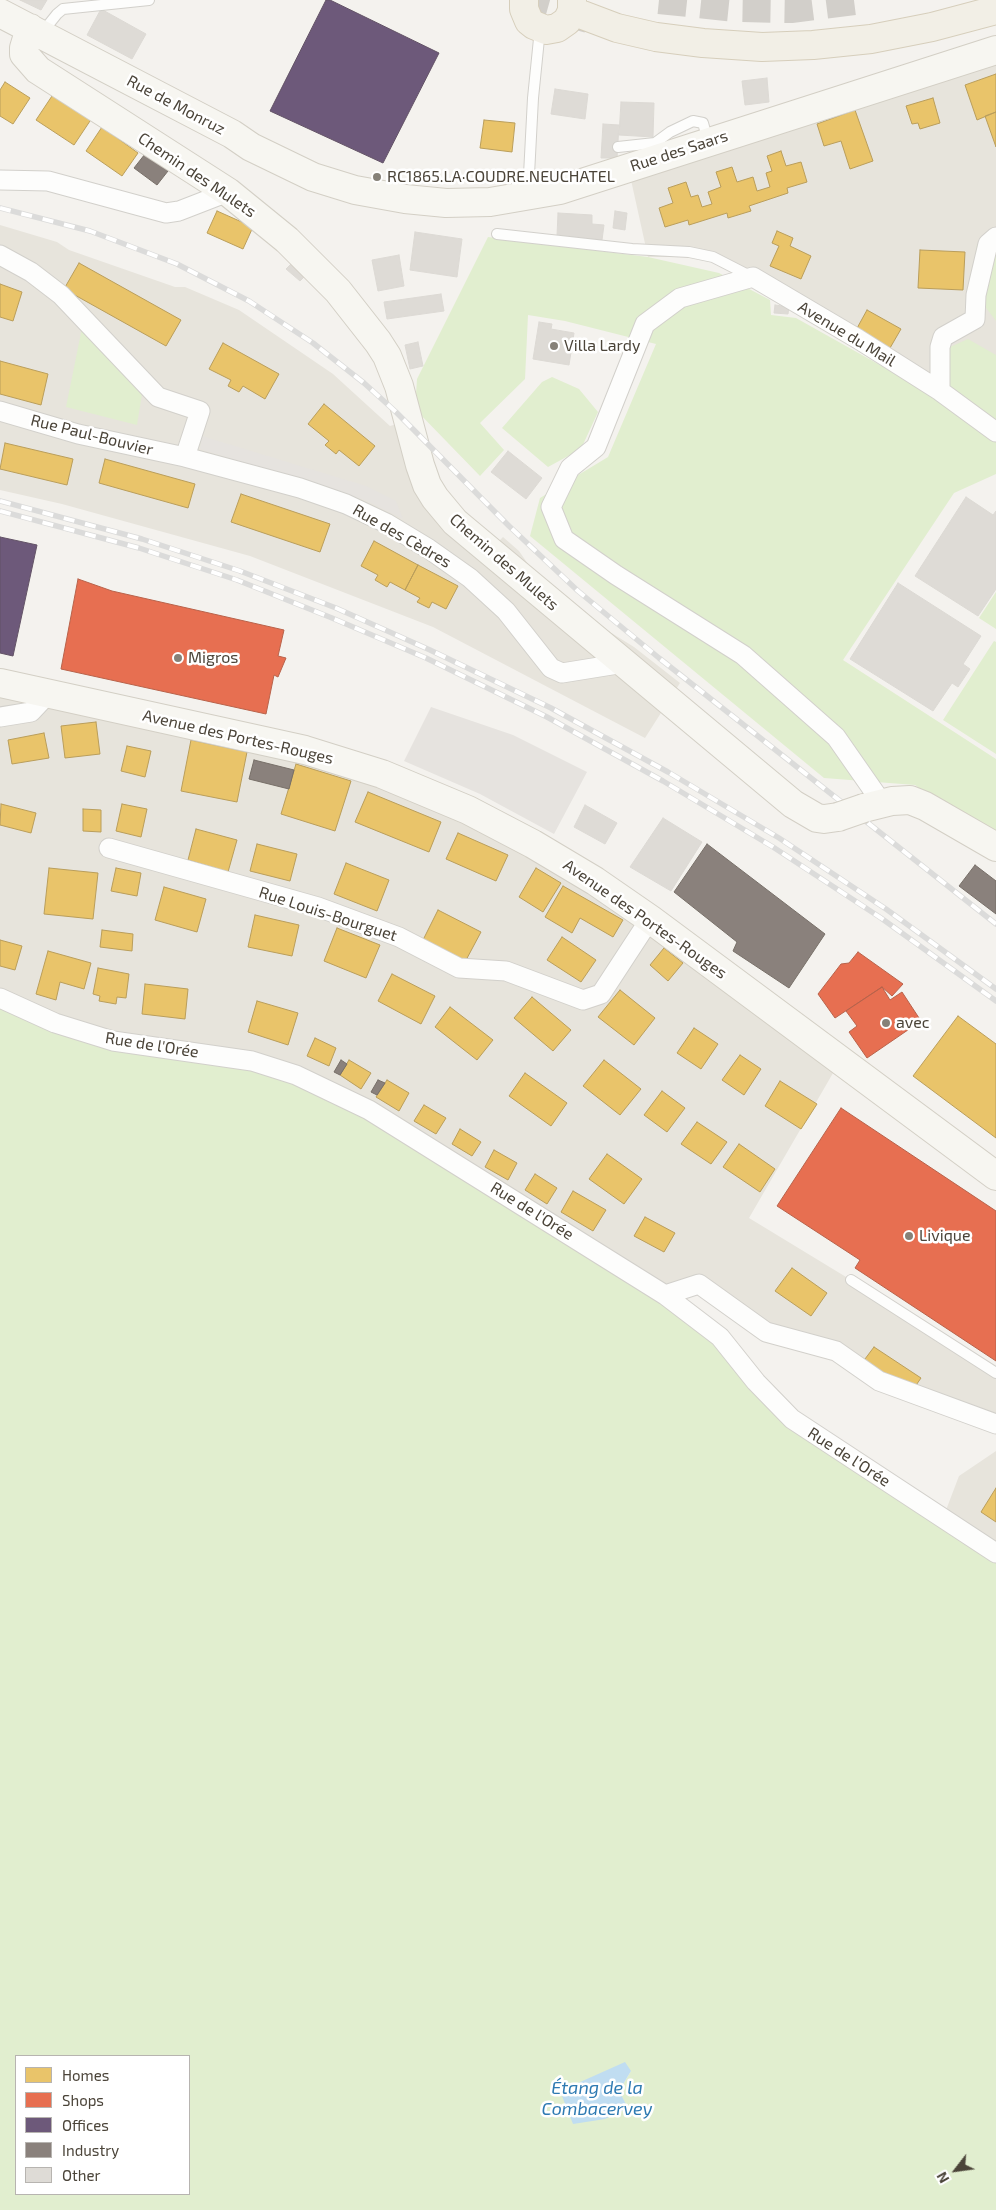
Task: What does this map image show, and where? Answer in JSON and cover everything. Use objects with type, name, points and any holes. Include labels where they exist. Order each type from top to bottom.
[{"type":"main road","points":[[524,0],[526,15],[529,21],[540,28],[557,28],[567,21],[572,6],[617,28],[656,37],[703,43],[762,47],[813,46],[871,39],[932,27],[996,10]]},
{"type":"street","name":"Rue de Monruz","points":[[0,12],[293,168],[312,177],[355,190]]},
{"type":"street","name":"Chemin des Mulets","points":[[36,31],[24,48],[24,54],[38,70],[228,192],[265,221],[312,264],[348,302],[378,342],[400,386],[423,476],[444,510],[473,538],[798,807],[817,818],[824,819],[904,800],[916,802],[996,847]]},
{"type":"street","name":"Rue des Saars","points":[[355,190],[405,199],[446,203],[476,203],[528,197],[581,184],[996,50]]},
{"type":"street","points":[[0,180],[48,181],[166,213],[179,211],[228,192]]},
{"type":"street","points":[[940,391],[940,348],[943,337],[975,319],[976,295],[988,244],[996,237]]},
{"type":"street","points":[[0,255],[31,272],[61,294],[158,397],[200,412],[185,457]]},
{"type":"street","points":[[753,277],[680,298],[645,324],[596,446],[570,468],[551,507],[564,539],[616,575],[743,655],[836,737],[873,806]]},
{"type":"street","name":"Avenue du Mail","points":[[753,277],[858,339],[940,391],[996,432]]},
{"type":"street","name":"Rue Paul-Bouvier","points":[[0,411],[78,434],[185,457]]},
{"type":"street","name":"Rue des Cèdres","points":[[185,457],[300,488],[346,504],[386,523],[449,562],[490,594],[551,668],[562,673],[579,668],[624,663]]},
{"type":"street","points":[[579,668],[594,638]]},
{"type":"street","name":"Avenue des Portes-Rouges","points":[[0,683],[305,750],[382,774],[468,810],[533,844],[650,919],[996,1176]]},
{"type":"street","points":[[0,717],[30,712],[48,694]]},
{"type":"street","name":"Rue Louis-Bourguet","points":[[109,848],[318,907],[399,937],[458,968],[506,971],[583,1000],[601,994],[650,919]]},
{"type":"street","name":"Rue de l'Orée","points":[[0,998],[55,1023],[113,1041],[252,1060],[296,1075],[369,1110],[665,1295],[720,1337],[756,1382],[792,1420],[996,1553]]},
{"type":"street","points":[[665,1295],[699,1284],[766,1332],[836,1351],[879,1381],[996,1424]]},
{"type":"lane","points":[[36,31],[63,9],[148,0]]},
{"type":"lane","points":[[528,197],[534,88],[540,28]]},
{"type":"lane","points":[[618,147],[655,143],[670,132],[693,121],[702,123],[708,142]]},
{"type":"lane","points":[[497,234],[632,249],[688,252],[713,257],[753,277]]},
{"type":"lane","points":[[851,1280],[996,1373]]},
{"type":"shaded area","points":[[996,50],[996,432],[713,257],[648,257],[629,171]]},
{"type":"shaded area","points":[[0,225],[57,242],[69,250],[175,287],[185,287],[239,310],[333,374],[390,426],[397,424],[437,474],[446,492],[462,511],[498,542],[503,537],[519,551],[537,577],[589,619],[634,647],[680,683],[645,738],[433,627],[250,556],[62,504],[0,490]]},
{"type":"shaded area","points":[[202,436],[366,486],[396,501],[403,519],[365,500],[200,449]]},
{"type":"shaded area","points":[[0,683],[305,750],[468,810],[840,1061],[749,1218],[851,1280],[996,1373],[996,1424],[836,1351],[766,1332],[699,1284],[665,1295],[113,1041],[0,998]]},
{"type":"shaded area","points":[[431,707],[513,735],[587,772],[554,834],[480,794],[404,761]]},
{"type":"shaded area","points":[[996,1451],[996,1553],[943,1518],[959,1476]]},
{"type":"green space","points":[[488,237],[648,257],[719,273],[770,300],[771,315],[796,318],[944,401],[944,368],[950,347],[968,339],[996,355],[996,474],[954,493],[843,660],[996,759],[996,836],[981,832],[915,785],[824,778],[530,536],[540,498],[608,457],[656,344],[565,321],[528,315],[525,379],[480,423],[504,450],[480,476],[415,409],[417,379]]},
{"type":"green space","points":[[996,240],[996,321],[971,288],[977,244]]},
{"type":"green space","points":[[83,323],[143,388],[137,425],[66,407]]},
{"type":"green space","points":[[552,377],[579,389],[598,412],[581,449],[548,467],[502,428],[542,382]]},
{"type":"green space","points":[[996,592],[996,629],[979,618]]},
{"type":"green space","points":[[994,641],[996,642],[996,754],[943,720]]},
{"type":"green space","points":[[0,998],[55,1023],[296,1075],[665,1295],[792,1419],[996,1553],[996,2210],[0,2210]],"holes":[[[631,2071],[619,2091],[627,2108],[560,2091]]]},
{"type":"water","name":"Étang de la Combacervey","points":[[625,2062],[631,2071],[619,2091],[628,2108],[605,2119],[573,2124],[560,2091]]},
{"type":"building: Homes","points":[[996,74],[996,112],[977,120],[965,85]]},
{"type":"building: Homes","points":[[5,82],[30,98],[13,124],[0,116],[0,90]]},
{"type":"building: Homes","points":[[54,93],[92,118],[74,145],[36,120]]},
{"type":"building: Homes","points":[[933,98],[940,123],[920,129],[918,123],[912,124],[906,106]]},
{"type":"building: Homes","points":[[855,110],[873,161],[850,169],[841,141],[824,146],[817,124]]},
{"type":"building: Homes","points":[[996,112],[996,147],[985,116]]},
{"type":"building: Homes","points":[[484,120],[515,123],[512,152],[480,148]]},
{"type":"building: Homes","points":[[102,127],[138,153],[122,176],[86,151]]},
{"type":"building: Homes","points":[[781,151],[786,166],[801,162],[807,182],[787,188],[788,193],[749,206],[751,211],[728,218],[727,213],[689,225],[688,220],[665,227],[659,208],[673,203],[668,188],[686,182],[691,197],[698,195],[702,207],[712,204],[708,192],[721,187],[716,172],[732,167],[737,182],[753,177],[757,191],[770,187],[766,173],[772,171],[767,156]]},
{"type":"building: Homes","points":[[217,211],[253,227],[243,249],[207,233]]},
{"type":"building: Homes","points":[[777,231],[793,238],[790,246],[811,256],[801,279],[770,266],[779,246],[772,243]]},
{"type":"building: Homes","points":[[920,250],[965,252],[963,290],[918,288]]},
{"type":"building: Homes","points":[[79,263],[181,320],[166,346],[64,289]]},
{"type":"building: Homes","points":[[0,284],[22,292],[13,321],[0,317]]},
{"type":"building: Homes","points":[[867,310],[901,329],[890,348],[856,330]]},
{"type":"building: Homes","points":[[223,343],[279,374],[265,399],[243,386],[239,392],[228,386],[231,380],[209,369]]},
{"type":"building: Homes","points":[[0,361],[48,374],[41,405],[0,394]]},
{"type":"building: Homes","points":[[324,404],[375,446],[359,466],[339,450],[336,454],[325,445],[329,441],[308,424]]},
{"type":"building: Homes","points":[[5,443],[73,459],[67,485],[0,469]]},
{"type":"building: Homes","points":[[105,459],[195,484],[188,508],[99,483]]},
{"type":"building: Homes","points":[[241,494],[330,524],[320,552],[231,522]]},
{"type":"building: Homes","points":[[374,541],[418,565],[405,590],[390,582],[387,587],[375,580],[378,575],[361,566]]},
{"type":"building: Homes","points":[[418,565],[458,586],[446,609],[432,602],[429,608],[417,602],[420,598],[405,590]]},
{"type":"building: Homes","points":[[96,722],[100,754],[65,758],[61,726]]},
{"type":"building: Homes","points":[[44,733],[49,758],[12,764],[8,740]]},
{"type":"building: Homes","points":[[191,740],[247,752],[237,802],[181,791]]},
{"type":"building: Homes","points":[[127,746],[151,751],[145,777],[121,771]]},
{"type":"building: Homes","points":[[296,764],[351,781],[335,831],[281,814]]},
{"type":"building: Homes","points":[[368,792],[441,822],[429,852],[355,822]]},
{"type":"building: Homes","points":[[1,804],[36,813],[31,833],[0,825]]},
{"type":"building: Homes","points":[[122,804],[147,809],[141,837],[116,831]]},
{"type":"building: Homes","points":[[83,809],[101,810],[101,832],[83,831]]},
{"type":"building: Homes","points":[[196,829],[237,840],[228,872],[188,860]]},
{"type":"building: Homes","points":[[458,833],[508,855],[496,881],[446,859]]},
{"type":"building: Homes","points":[[257,844],[297,854],[290,881],[250,871]]},
{"type":"building: Homes","points":[[346,863],[389,880],[377,911],[334,894]]},
{"type":"building: Homes","points":[[49,868],[98,873],[93,919],[44,914]]},
{"type":"building: Homes","points":[[116,868],[141,873],[137,896],[111,891]]},
{"type":"building: Homes","points":[[536,868],[561,883],[543,912],[519,897]]},
{"type":"building: Homes","points":[[563,886],[623,920],[613,937],[580,918],[572,933],[545,917]]},
{"type":"building: Homes","points":[[164,887],[206,899],[197,932],[155,920]]},
{"type":"building: Homes","points":[[438,910],[481,932],[465,962],[423,940]]},
{"type":"building: Homes","points":[[255,915],[299,925],[292,956],[248,947]]},
{"type":"building: Homes","points":[[337,928],[380,945],[366,978],[324,961]]},
{"type":"building: Homes","points":[[102,930],[133,934],[132,951],[100,947]]},
{"type":"building: Homes","points":[[562,937],[596,960],[581,982],[547,960]]},
{"type":"building: Homes","points":[[0,940],[22,946],[15,970],[0,966]]},
{"type":"building: Homes","points":[[664,948],[683,963],[668,981],[650,965]]},
{"type":"building: Homes","points":[[48,951],[91,963],[84,989],[60,982],[56,1000],[36,994]]},
{"type":"building: Homes","points":[[98,968],[129,974],[126,998],[117,997],[116,1004],[99,1001],[100,996],[93,994]]},
{"type":"building: Homes","points":[[392,974],[435,996],[421,1024],[378,1001]]},
{"type":"building: Homes","points":[[145,984],[188,989],[185,1019],[142,1014]]},
{"type":"building: Homes","points":[[620,990],[655,1018],[634,1045],[598,1017]]},
{"type":"building: Homes","points":[[532,997],[571,1030],[553,1051],[514,1018]]},
{"type":"building: Homes","points":[[257,1001],[298,1013],[288,1045],[248,1032]]},
{"type":"building: Homes","points":[[450,1007],[493,1040],[477,1060],[435,1027]]},
{"type":"building: Homes","points":[[958,1016],[996,1044],[996,1138],[913,1076]]},
{"type":"building: Homes","points":[[694,1028],[718,1044],[701,1069],[677,1053]]},
{"type":"building: Homes","points":[[315,1038],[336,1048],[329,1066],[307,1056]]},
{"type":"building: Homes","points":[[740,1055],[761,1069],[744,1095],[722,1080]]},
{"type":"building: Homes","points":[[349,1060],[371,1073],[361,1089],[340,1075]]},
{"type":"building: Homes","points":[[604,1060],[641,1089],[620,1115],[583,1086]]},
{"type":"building: Homes","points":[[525,1073],[567,1103],[551,1126],[509,1096]]},
{"type":"building: Homes","points":[[387,1080],[409,1093],[399,1111],[376,1097]]},
{"type":"building: Homes","points":[[780,1081],[817,1104],[801,1129],[765,1106]]},
{"type":"building: Homes","points":[[662,1091],[685,1108],[667,1132],[644,1115]]},
{"type":"building: Homes","points":[[424,1105],[446,1118],[436,1134],[414,1121]]},
{"type":"building: Homes","points":[[697,1122],[727,1142],[711,1164],[681,1144]]},
{"type":"building: Homes","points":[[460,1129],[481,1142],[472,1156],[452,1144]]},
{"type":"building: Homes","points":[[739,1144],[775,1169],[760,1192],[723,1167]]},
{"type":"building: Homes","points":[[494,1150],[517,1163],[508,1180],[485,1167]]},
{"type":"building: Homes","points":[[607,1154],[642,1179],[624,1204],[589,1179]]},
{"type":"building: Homes","points":[[535,1174],[557,1188],[547,1204],[525,1190]]},
{"type":"building: Homes","points":[[573,1191],[606,1210],[593,1231],[561,1212]]},
{"type":"building: Homes","points":[[645,1217],[675,1233],[664,1252],[634,1236]]},
{"type":"building: Homes","points":[[792,1268],[827,1293],[811,1316],[775,1291]]},
{"type":"building: Homes","points":[[874,1347],[921,1378],[912,1391],[862,1363]]},
{"type":"building: Homes","points":[[996,1488],[996,1522],[981,1512]]},
{"type":"building: Shops","points":[[78,579],[112,591],[284,630],[278,656],[286,658],[278,677],[274,675],[266,714],[61,669]]},
{"type":"building: Shops","points":[[858,952],[903,984],[892,996],[882,987],[835,1018],[818,994],[841,964],[849,963]]},
{"type":"building: Shops","name":"avec","points":[[882,987],[890,1000],[902,992],[921,1021],[867,1058],[849,1032],[857,1026],[846,1011]]},
{"type":"building: Shops","name":"Livique","points":[[841,1108],[996,1211],[996,1361],[855,1268],[860,1260],[777,1206]]},
{"type":"building: Offices","points":[[326,0],[330,0],[439,53],[383,163],[270,111]]},
{"type":"building: Offices","points":[[0,537],[37,545],[13,656],[0,653]]},
{"type":"building: Industry","points":[[145,154],[168,171],[157,185],[134,168]]},
{"type":"building: Industry","points":[[254,760],[294,770],[289,789],[249,779]]},
{"type":"building: Industry","points":[[707,844],[825,934],[789,988],[733,951],[737,942],[674,892]]},
{"type":"building: Industry","points":[[975,865],[996,881],[996,914],[959,886]]},
{"type":"building: Industry","points":[[341,1060],[347,1064],[340,1075],[334,1072]]},
{"type":"building: Industry","points":[[378,1080],[385,1083],[377,1095],[371,1092]]},
{"type":"building: Other","points":[[20,0],[47,0],[41,10]]},
{"type":"building: Other","points":[[101,9],[146,34],[132,59],[87,35]]},
{"type":"building: Other","points":[[767,78],[769,102],[745,105],[742,81]]},
{"type":"building: Other","points":[[555,89],[588,94],[585,119],[551,114]]},
{"type":"building: Other","points":[[621,102],[654,103],[653,137],[619,135]]},
{"type":"building: Other","points":[[603,124],[619,125],[617,158],[601,158]]},
{"type":"building: Other","points":[[615,211],[627,213],[625,230],[613,228]]},
{"type":"building: Other","points":[[558,213],[592,215],[592,224],[604,225],[602,240],[557,236]]},
{"type":"building: Other","points":[[415,232],[462,239],[457,277],[410,270]]},
{"type":"building: Other","points":[[399,255],[404,286],[378,291],[372,260]]},
{"type":"building: Other","points":[[295,260],[308,273],[300,281],[286,269]]},
{"type":"building: Other","points":[[441,294],[444,311],[387,319],[384,302]]},
{"type":"building: Other","points":[[775,305],[789,307],[788,314],[774,313]]},
{"type":"building: Other","name":"Villa Lardy","points":[[539,322],[552,324],[551,329],[574,333],[569,365],[533,359]]},
{"type":"building: Other","points":[[418,342],[423,366],[410,369],[405,345]]},
{"type":"building: Other","points":[[508,451],[542,478],[526,499],[491,472]]},
{"type":"building: Other","points":[[966,497],[993,515],[996,511],[996,589],[978,616],[915,576]]},
{"type":"building: Other","points":[[898,583],[981,636],[963,664],[970,669],[958,687],[952,683],[933,711],[850,659]]},
{"type":"building: Other","points":[[585,805],[617,823],[605,844],[574,827]]},
{"type":"building: Other","points":[[663,818],[702,842],[671,891],[630,867]]},
{"type":"tunnel","points":[[521,0],[592,20]]},
{"type":"tunnel","points":[[659,0],[736,8],[791,9],[862,0]]},
{"type":"railway","points":[[0,208],[90,231],[177,264],[249,301],[313,343],[364,383],[396,412],[509,526],[578,591],[659,658],[996,924]]},
{"type":"railway","points":[[0,501],[142,539],[240,571],[336,608],[430,650],[551,708],[668,772],[779,838],[886,909],[996,989]]},
{"type":"railway","points":[[0,511],[139,548],[237,580],[426,658],[547,717],[663,781],[773,847],[881,918],[996,1001]]},
{"type":"place","name":"RC1865.LA·COUDRE.NEUCHATEL","points":[[377,177]]},
{"type":"place","name":"Villa Lardy","points":[[554,346]]},
{"type":"place","name":"Migros","points":[[178,658]]},
{"type":"place","name":"avec","points":[[886,1023]]},
{"type":"place","name":"Livique","points":[[909,1236]]}]
